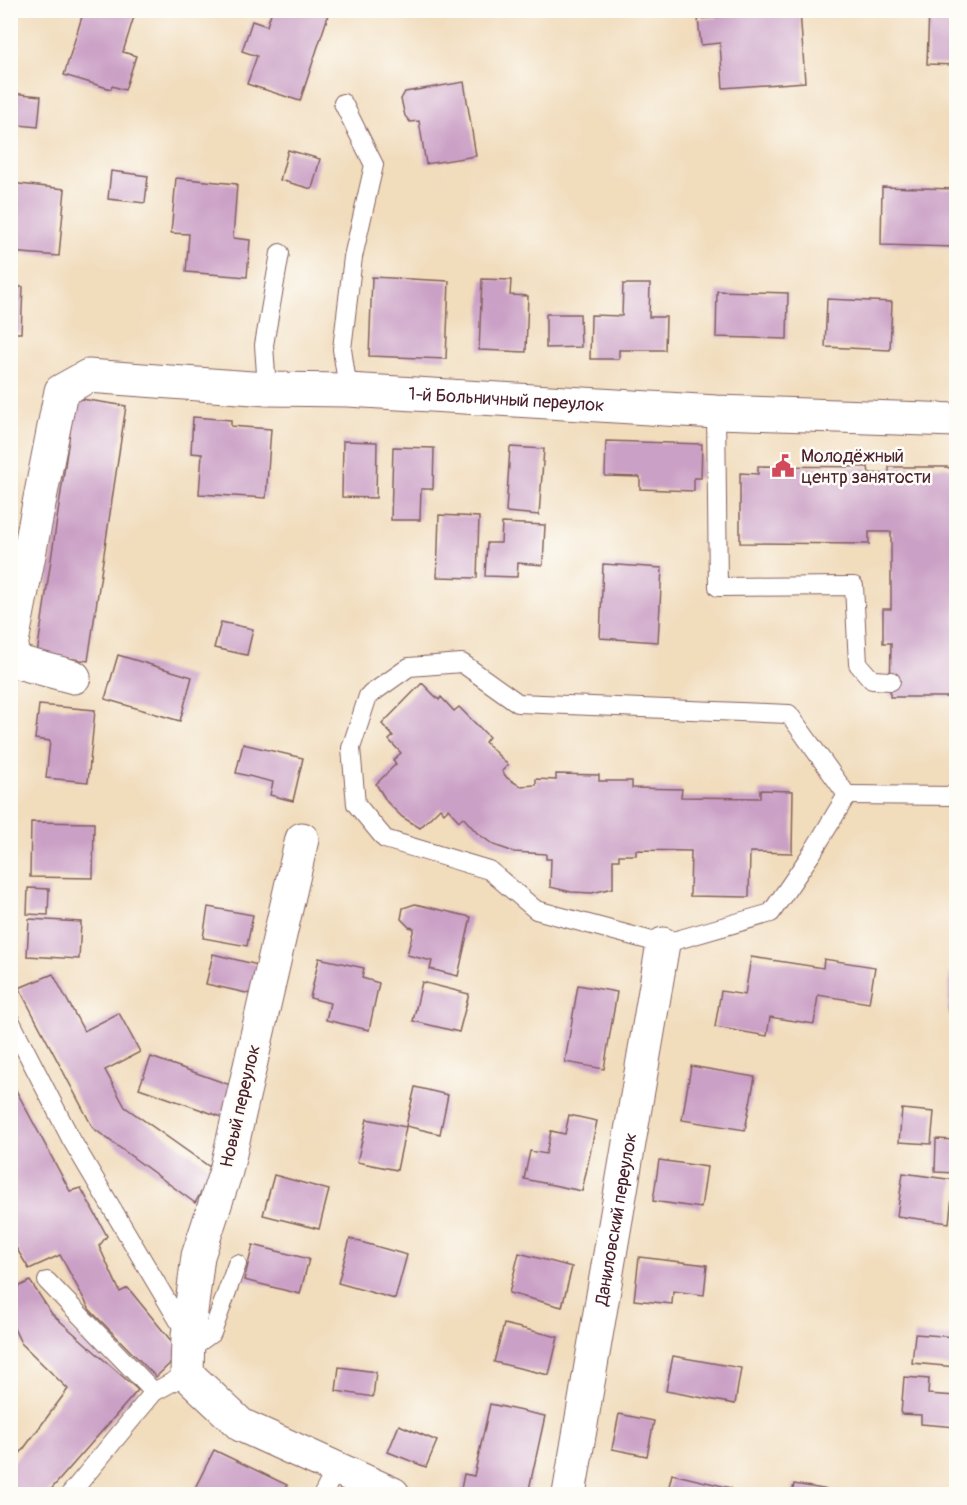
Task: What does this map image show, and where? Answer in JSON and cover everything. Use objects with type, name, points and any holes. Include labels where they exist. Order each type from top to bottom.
[{"type":"street","name":"1-й Больничный переулок","points":[[10,652],[61,391],[88,376],[267,389],[348,390],[716,412],[957,420]]},
{"type":"street","points":[[10,660],[74,677]]},
{"type":"street","name":"Новый переулок","points":[[188,1354],[198,1256],[226,1171],[302,839]]},
{"type":"street","name":"Даниловский переулок","points":[[569,1494],[663,944]]},
{"type":"street","points":[[188,1354],[241,1425],[329,1481],[393,1494]]},
{"type":"lane","points":[[343,103],[374,165],[353,257],[342,349],[348,390]]},
{"type":"lane","points":[[267,389],[264,345],[280,253]]},
{"type":"lane","points":[[716,412],[717,587],[854,586],[858,664],[872,681],[891,681]]},
{"type":"lane","points":[[462,663],[518,703],[789,714],[847,795],[812,853],[771,913],[663,944],[536,910],[489,870],[385,839],[356,804],[351,748],[368,696],[409,667],[462,663]]},
{"type":"lane","points":[[847,795],[957,796]]},
{"type":"lane","points":[[10,1020],[71,1139],[188,1354]]},
{"type":"lane","points":[[70,1494],[154,1392],[188,1354],[212,1333],[237,1264]]},
{"type":"lane","points":[[47,1281],[154,1392]]},
{"type":"building","points":[[84,10],[136,10],[123,52],[136,56],[125,90],[112,86],[111,89],[64,75]]},
{"type":"building","points":[[272,10],[313,10],[328,16],[300,101],[247,84],[257,56],[242,51],[252,21],[267,26]]},
{"type":"building","points":[[718,10],[800,10],[805,82],[723,88],[720,43],[701,45],[698,19],[718,17]]},
{"type":"building","points":[[929,10],[956,10],[956,65],[927,64]]},
{"type":"building","points":[[464,82],[476,156],[426,164],[419,121],[410,122],[405,116],[401,99],[405,92]]},
{"type":"building","points":[[10,93],[41,96],[38,127],[10,124]]},
{"type":"building","points":[[288,150],[320,159],[312,189],[280,180]]},
{"type":"building","points":[[111,171],[148,176],[145,203],[108,199]]},
{"type":"building","points":[[176,178],[237,184],[233,238],[250,240],[247,277],[186,272],[189,234],[171,233]]},
{"type":"building","points":[[10,183],[65,189],[59,256],[10,252]]},
{"type":"building","points":[[882,187],[956,189],[956,247],[881,245]]},
{"type":"building","points":[[372,277],[449,281],[446,359],[369,356]]},
{"type":"building","points":[[482,279],[511,280],[510,295],[528,296],[526,352],[479,350]]},
{"type":"building","points":[[623,284],[650,284],[649,317],[666,317],[665,350],[619,350],[619,359],[590,359],[591,315],[622,316]]},
{"type":"building","points":[[10,287],[23,287],[21,333],[10,333]]},
{"type":"building","points":[[717,291],[788,293],[787,339],[716,337]]},
{"type":"building","points":[[827,299],[892,302],[890,350],[825,347]]},
{"type":"building","points":[[546,314],[580,314],[581,347],[546,348]]},
{"type":"building","points":[[75,398],[126,406],[88,661],[37,654]]},
{"type":"building","points":[[193,417],[231,420],[231,426],[271,429],[266,498],[199,494],[202,454],[191,453]]},
{"type":"building","points":[[343,441],[377,442],[376,498],[342,497]]},
{"type":"building","points":[[606,441],[702,444],[701,478],[694,478],[694,491],[640,489],[640,477],[605,476]]},
{"type":"building","points":[[393,447],[434,448],[433,489],[421,489],[420,520],[391,520]]},
{"type":"building","points":[[510,447],[544,449],[539,515],[506,512]]},
{"type":"building","points":[[758,466],[868,467],[869,473],[889,474],[889,467],[947,467],[956,471],[956,697],[890,697],[891,643],[883,643],[883,609],[891,609],[891,532],[869,532],[869,544],[740,543],[740,473],[758,474]]},
{"type":"building","points":[[439,515],[479,517],[477,578],[437,577]]},
{"type":"building","points":[[502,523],[545,525],[543,565],[518,563],[517,577],[485,576],[487,543],[501,543]]},
{"type":"building","points":[[603,564],[662,568],[658,642],[600,638]]},
{"type":"building","points":[[221,622],[253,629],[247,655],[214,648]]},
{"type":"building","points":[[118,655],[192,677],[180,721],[105,699]]},
{"type":"building","points":[[422,683],[439,700],[441,697],[454,711],[459,707],[489,737],[485,742],[508,765],[502,771],[507,778],[520,786],[536,785],[536,779],[556,780],[556,774],[599,775],[599,781],[632,781],[632,788],[682,789],[681,797],[760,798],[760,790],[793,791],[792,853],[750,852],[749,897],[690,896],[691,851],[636,850],[636,855],[619,855],[619,860],[613,860],[613,888],[592,893],[571,892],[550,887],[551,859],[546,859],[546,854],[514,852],[494,845],[477,833],[463,817],[459,821],[448,809],[444,813],[440,808],[420,828],[402,817],[387,802],[376,784],[396,764],[393,760],[401,753],[389,740],[393,736],[382,724]]},
{"type":"building","points":[[39,705],[95,710],[88,782],[46,778],[50,741],[35,739]]},
{"type":"building","points":[[243,744],[303,758],[293,801],[270,795],[273,782],[236,773]]},
{"type":"building","points":[[31,822],[94,823],[93,878],[30,877]]},
{"type":"building","points":[[28,888],[49,889],[48,915],[27,914]]},
{"type":"building","points":[[415,904],[471,917],[458,976],[430,969],[432,961],[407,955],[414,928],[409,927],[401,919],[403,908]]},
{"type":"building","points":[[208,907],[253,915],[247,946],[203,938]]},
{"type":"building","points":[[29,919],[81,922],[79,959],[27,956]]},
{"type":"building","points":[[213,954],[258,965],[251,994],[206,984]]},
{"type":"building","points":[[751,957],[823,968],[824,959],[875,967],[869,1003],[818,995],[814,1024],[770,1017],[767,1036],[715,1027],[721,991],[745,995]]},
{"type":"building","points":[[319,958],[364,968],[362,978],[379,983],[369,1030],[326,1020],[330,1003],[310,998]]},
{"type":"building","points":[[950,973],[956,974],[956,1013],[948,1012]]},
{"type":"building","points":[[53,974],[84,1031],[119,1013],[140,1052],[105,1070],[125,1107],[214,1170],[195,1203],[93,1128],[19,988]]},
{"type":"building","points":[[422,982],[469,994],[459,1032],[413,1021]]},
{"type":"building","points":[[578,985],[617,992],[604,1069],[565,1062]]},
{"type":"building","points":[[151,1057],[233,1086],[222,1117],[139,1088]]},
{"type":"building","points":[[691,1066],[755,1077],[745,1130],[682,1120]]},
{"type":"building","points":[[10,1079],[70,1191],[81,1188],[107,1236],[99,1246],[120,1292],[128,1288],[181,1353],[156,1377],[90,1310],[60,1255],[29,1269],[10,1238]]},
{"type":"building","points":[[415,1087],[448,1095],[440,1134],[406,1126]]},
{"type":"building","points":[[902,1109],[934,1112],[931,1144],[899,1142]]},
{"type":"building","points":[[569,1115],[597,1121],[582,1191],[524,1179],[530,1151],[546,1154],[551,1131],[565,1134]]},
{"type":"building","points":[[367,1119],[406,1127],[397,1170],[357,1162]]},
{"type":"building","points":[[936,1139],[956,1140],[956,1173],[935,1172]]},
{"type":"building","points":[[659,1160],[707,1167],[701,1208],[653,1201]]},
{"type":"building","points":[[903,1173],[954,1180],[949,1223],[897,1216]]},
{"type":"building","points":[[274,1175],[329,1190],[319,1229],[263,1215]]},
{"type":"building","points":[[350,1239],[407,1255],[395,1299],[338,1283]]},
{"type":"building","points":[[253,1245],[309,1259],[300,1294],[244,1280]]},
{"type":"building","points":[[519,1253],[572,1267],[562,1307],[509,1293]]},
{"type":"building","points":[[639,1257],[707,1265],[704,1295],[673,1291],[672,1304],[634,1300]]},
{"type":"building","points":[[30,1281],[52,1314],[138,1390],[47,1494],[10,1494],[10,1467],[68,1389],[21,1343],[10,1320],[10,1291]]},
{"type":"building","points":[[504,1324],[558,1337],[549,1375],[494,1362]]},
{"type":"building","points":[[915,1334],[956,1337],[956,1367],[912,1363]]},
{"type":"building","points":[[673,1356],[741,1368],[735,1404],[666,1391]]},
{"type":"building","points":[[339,1367],[376,1372],[373,1397],[336,1391]]},
{"type":"building","points":[[904,1377],[929,1379],[928,1394],[956,1396],[956,1427],[921,1424],[921,1415],[901,1414]]},
{"type":"building","points":[[490,1404],[545,1416],[528,1494],[460,1494],[464,1474],[474,1476]]},
{"type":"building","points":[[619,1414],[654,1421],[647,1456],[612,1449]]},
{"type":"building","points":[[399,1425],[437,1441],[426,1467],[388,1452]]},
{"type":"building","points":[[214,1450],[287,1485],[282,1494],[192,1494]]},
{"type":"building","points":[[672,1474],[731,1488],[729,1494],[667,1494]]},
{"type":"building","points":[[794,1484],[846,1493],[846,1494],[792,1494]]},
{"type":"place","name":"Молодёжный центр занятости","points":[[783,466]]}]
